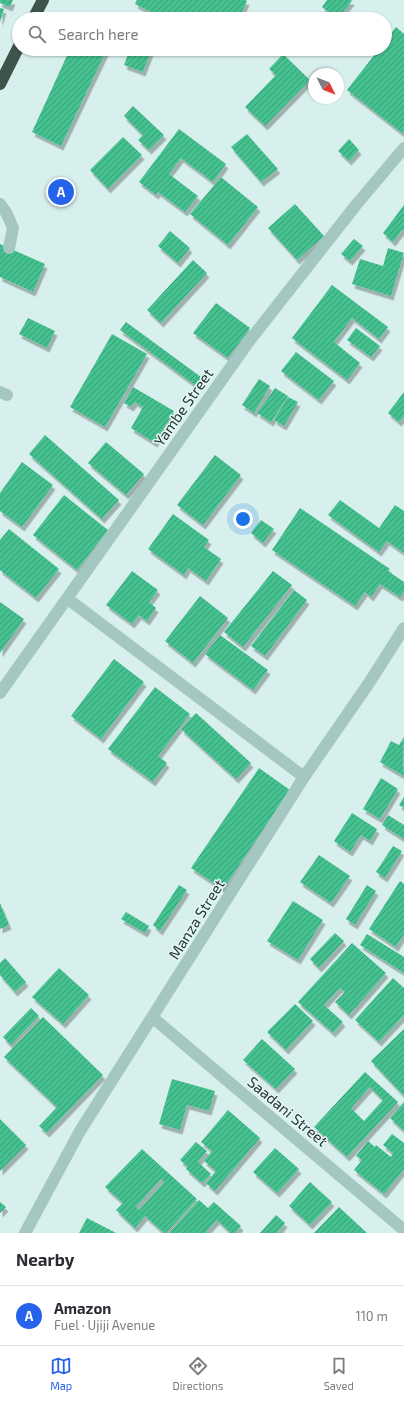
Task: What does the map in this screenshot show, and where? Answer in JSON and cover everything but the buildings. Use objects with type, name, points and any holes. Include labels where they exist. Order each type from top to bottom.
[{"type":"highway","points":[[36,12],[42,0]]},
{"type":"highway","points":[[0,84],[14,56]]},
{"type":"street","name":"Yambe Street","points":[[0,693],[250,340],[356,205],[404,148]]},
{"type":"street","points":[[0,204],[13,228],[9,248]]},
{"type":"street","points":[[68,599],[304,777]]},
{"type":"street","name":"Manza Street","points":[[25,1233],[80,1131],[304,777],[369,683],[404,628]]},
{"type":"street","name":"Saadani Street","points":[[152,1017],[404,1230]]},
{"type":"place","name":"Amazon","points":[[61,192]]}]
